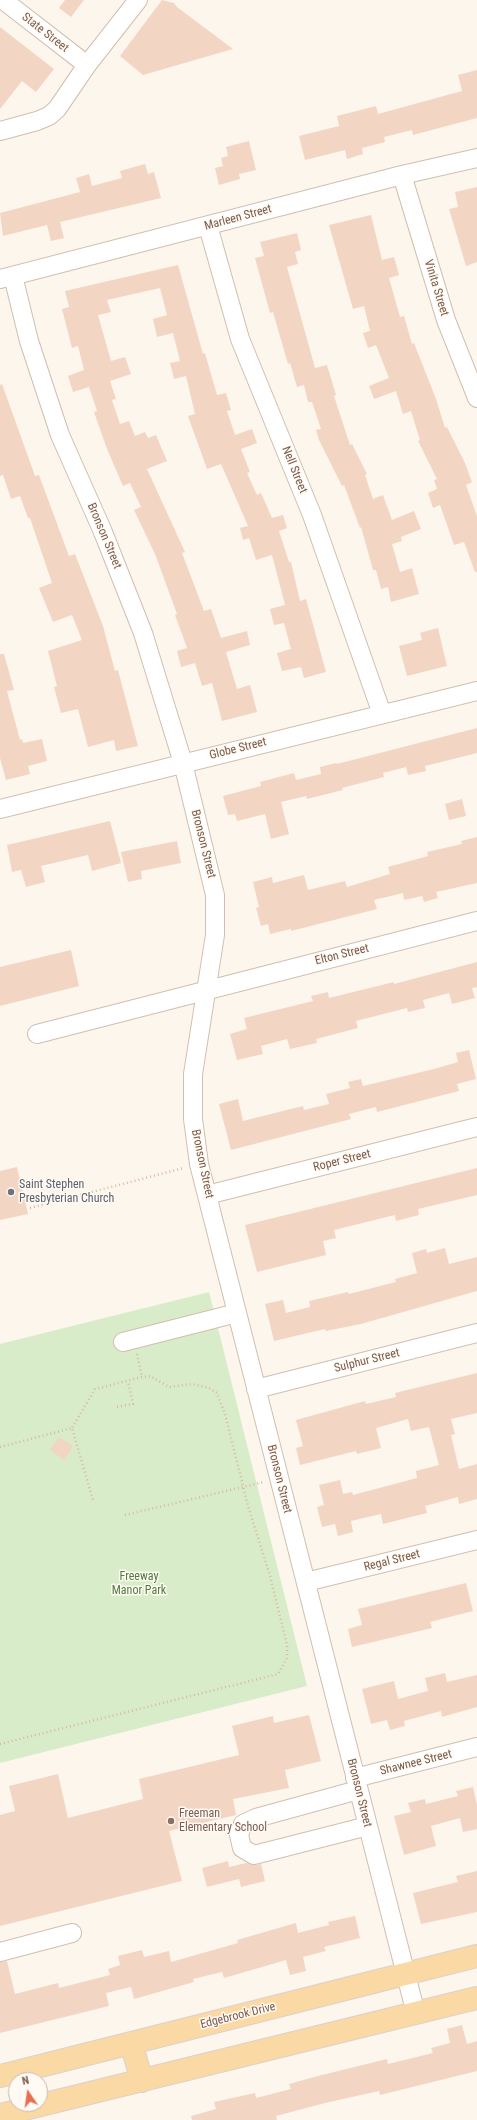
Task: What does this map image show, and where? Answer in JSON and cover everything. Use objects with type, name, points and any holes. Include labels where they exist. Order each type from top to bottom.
[{"type":"main road","name":"Edgebrook Drive","points":[[0,2076],[477,1956]]},
{"type":"main road","points":[[0,2115],[477,1998]]},
{"type":"main road","points":[[132,2043],[142,2081]]},
{"type":"street","name":"State Street","points":[[3,0],[87,65]]},
{"type":"street","points":[[0,131],[37,121],[49,116],[57,109],[87,65],[138,0]]},
{"type":"street","name":"Marleen Street","points":[[6,278],[402,175],[477,158]]},
{"type":"street","name":"Vinita Street","points":[[402,175],[446,320],[477,398]]},
{"type":"street","name":"Nell Street","points":[[208,226],[240,339],[312,515],[382,714]]},
{"type":"street","name":"Bronson Street","points":[[6,278],[29,341],[60,435],[103,532],[142,633],[184,762],[216,895],[215,935],[194,1074],[193,1119],[199,1164],[416,2014]]},
{"type":"street","name":"Globe Street","points":[[0,809],[184,762],[477,691]]},
{"type":"street","name":"Elton Street","points":[[37,1034],[208,988],[477,921]]},
{"type":"street","name":"Roper Street","points":[[207,1194],[477,1127]]},
{"type":"street","points":[[128,1340],[237,1313]]},
{"type":"street","name":"Sulphur Street","points":[[256,1389],[477,1333]]},
{"type":"street","name":"Regal Street","points":[[306,1582],[477,1540]]},
{"type":"street","name":"Shawnee Street","points":[[368,1826],[254,1855],[242,1848],[239,1835],[243,1824],[256,1818],[357,1784],[477,1747]]},
{"type":"street","points":[[0,1952],[72,1933]]},
{"type":"path","points":[[30,1208],[199,1164]]},
{"type":"path","points":[[128,1340],[142,1377]]},
{"type":"path","points":[[0,1447],[72,1428],[95,1389],[150,1376],[169,1387],[192,1384],[210,1388],[217,1394],[225,1414],[243,1487],[270,1576],[287,1645],[287,1658],[278,1674],[214,1692],[0,1744]]},
{"type":"path","points":[[117,1407],[133,1404],[128,1381]]},
{"type":"path","points":[[72,1428],[93,1500]]},
{"type":"path","points":[[125,1516],[279,1478]]},
{"type":"green space","name":"Freeway Manor Park","points":[[209,1292],[307,1686],[0,1763],[0,1344]]},
{"type":"building","points":[[65,0],[84,0],[71,17],[59,8]]},
{"type":"building","points":[[162,0],[174,3],[177,7],[233,49],[143,75],[120,56]]},
{"type":"building","points":[[0,27],[54,69],[36,92],[22,81],[0,109]]},
{"type":"building","points":[[477,70],[477,118],[413,135],[412,130],[384,137],[385,142],[362,148],[363,154],[347,159],[345,150],[305,160],[299,136],[339,126],[337,116],[376,106],[378,114],[462,91],[458,75]]},
{"type":"building","points":[[249,141],[256,170],[239,174],[240,179],[219,185],[215,168],[223,166],[221,158],[228,156],[226,147]]},
{"type":"building","points":[[145,164],[148,174],[154,172],[161,198],[60,222],[64,238],[51,241],[47,225],[3,236],[0,213],[80,192],[76,178],[89,174],[92,186],[122,178],[120,171]]},
{"type":"building","points":[[477,187],[477,262],[466,266],[449,209],[458,207],[455,192]]},
{"type":"building","points":[[371,215],[382,260],[394,257],[399,275],[389,278],[400,317],[404,316],[412,344],[414,343],[436,399],[445,428],[447,427],[465,463],[472,482],[466,485],[477,516],[477,572],[475,572],[464,542],[454,545],[440,505],[433,508],[428,493],[437,489],[434,480],[437,479],[418,441],[420,440],[411,411],[403,414],[396,391],[374,399],[369,386],[389,378],[376,345],[368,348],[363,333],[370,331],[364,306],[353,309],[329,225]]},
{"type":"building","points":[[297,233],[301,250],[295,252],[298,264],[287,267],[315,368],[327,365],[336,395],[334,396],[350,445],[352,444],[367,474],[365,475],[373,499],[383,495],[392,520],[414,511],[421,529],[401,537],[402,541],[392,544],[400,572],[412,568],[419,594],[391,602],[388,587],[381,589],[376,570],[373,570],[361,527],[360,528],[344,485],[342,486],[319,440],[316,430],[321,429],[312,402],[308,402],[304,385],[297,387],[290,363],[288,364],[273,312],[270,313],[255,258],[264,256],[260,242]]},
{"type":"building","points":[[178,265],[203,354],[205,353],[217,395],[226,393],[231,410],[227,411],[235,435],[252,429],[257,443],[241,449],[250,472],[247,473],[257,495],[261,493],[272,518],[283,515],[287,528],[279,531],[289,562],[291,562],[300,601],[306,599],[326,672],[304,678],[301,667],[282,671],[277,653],[291,649],[284,623],[274,625],[270,609],[285,605],[272,555],[256,560],[249,538],[243,540],[240,528],[248,526],[221,464],[207,469],[188,416],[195,414],[186,376],[174,379],[170,363],[180,361],[173,333],[157,337],[153,319],[167,315],[160,288],[107,300],[111,312],[98,315],[111,361],[125,357],[131,374],[110,381],[116,399],[112,400],[120,424],[129,421],[135,436],[145,432],[148,438],[156,435],[167,461],[147,469],[185,552],[182,553],[204,611],[211,609],[221,638],[247,631],[250,645],[226,652],[237,689],[250,685],[257,712],[222,721],[212,683],[202,686],[195,663],[181,667],[177,651],[187,648],[175,615],[177,614],[155,554],[134,510],[141,507],[130,483],[123,486],[107,449],[94,412],[97,411],[89,387],[73,392],[68,376],[84,370],[78,346],[72,348],[62,309],[69,307],[65,291]]},
{"type":"building","points":[[2,384],[35,476],[39,475],[69,556],[75,554],[103,626],[115,671],[118,670],[138,746],[116,751],[114,740],[88,747],[78,709],[61,713],[54,687],[57,686],[48,651],[82,640],[72,615],[53,622],[39,588],[52,583],[30,518],[28,518],[20,496],[11,499],[3,475],[0,476],[0,385]]},
{"type":"building","points":[[438,628],[447,666],[407,676],[399,646],[422,640],[420,633]]},
{"type":"building","points":[[0,654],[4,654],[14,690],[7,691],[20,740],[22,739],[23,743],[42,739],[47,761],[28,766],[30,774],[6,780],[0,758]]},
{"type":"building","points":[[477,728],[477,753],[425,766],[426,771],[408,775],[406,767],[383,773],[384,777],[342,788],[343,790],[307,799],[306,796],[281,802],[289,834],[271,839],[265,814],[237,821],[235,814],[228,815],[223,796],[261,786],[260,782],[294,773],[296,780],[321,774],[320,767]]},
{"type":"building","points":[[462,799],[466,816],[449,820],[445,804]]},
{"type":"building","points":[[110,821],[121,863],[92,871],[88,855],[41,866],[45,882],[26,887],[21,870],[12,872],[7,845]]},
{"type":"building","points":[[477,837],[477,883],[436,892],[438,898],[424,902],[422,896],[404,900],[403,893],[374,900],[377,909],[291,931],[291,929],[270,934],[268,924],[261,926],[256,908],[259,907],[253,882],[272,877],[273,883],[304,875],[308,890],[345,881],[347,887],[390,874],[388,867],[428,856],[427,852],[462,844],[461,841]]},
{"type":"building","points":[[177,841],[181,863],[141,871],[142,879],[128,882],[121,852]]},
{"type":"building","points":[[71,950],[79,986],[0,1006],[0,967]]},
{"type":"building","points":[[477,962],[477,987],[472,988],[475,998],[452,1004],[449,993],[423,1000],[425,1008],[408,1012],[407,1008],[356,1021],[358,1028],[316,1039],[317,1043],[290,1049],[287,1039],[261,1046],[263,1054],[237,1060],[230,1034],[247,1029],[244,1018],[313,1001],[311,996],[328,992],[329,998],[394,982],[394,984]]},
{"type":"building","points":[[469,1050],[476,1079],[457,1084],[459,1091],[377,1112],[376,1107],[349,1114],[351,1119],[231,1150],[219,1104],[238,1099],[243,1121],[303,1106],[304,1110],[329,1104],[326,1094],[350,1088],[348,1082],[361,1079],[363,1086],[434,1069],[458,1062],[456,1053]]},
{"type":"building","name":"Saint Stephen Presbyterian Church","points":[[17,1167],[28,1214],[0,1220],[0,1171]]},
{"type":"building","points":[[477,1168],[477,1195],[418,1209],[419,1215],[396,1221],[395,1215],[334,1230],[336,1238],[323,1241],[326,1255],[257,1272],[245,1225]]},
{"type":"building","points":[[445,1248],[449,1264],[477,1257],[477,1291],[361,1324],[326,1331],[325,1329],[274,1341],[265,1304],[283,1300],[286,1313],[310,1307],[309,1301],[348,1292],[349,1294],[396,1282],[395,1279],[417,1273],[412,1253],[426,1249],[427,1253]]},
{"type":"building","points":[[477,1373],[477,1413],[451,1419],[455,1434],[451,1435],[459,1469],[477,1464],[477,1499],[459,1504],[458,1497],[425,1506],[427,1513],[383,1524],[381,1514],[351,1521],[353,1532],[338,1536],[335,1524],[322,1527],[317,1507],[324,1505],[319,1485],[340,1480],[343,1494],[352,1492],[353,1495],[417,1478],[416,1471],[439,1465],[429,1427],[411,1431],[408,1419],[376,1428],[381,1448],[357,1454],[356,1451],[300,1465],[296,1448],[303,1446],[296,1420],[365,1401],[366,1404],[396,1397],[395,1393]]},
{"type":"building","points":[[59,1437],[73,1446],[64,1460],[50,1450]]},
{"type":"building","points":[[466,1583],[473,1611],[430,1622],[432,1628],[352,1647],[348,1629],[362,1625],[358,1609]]},
{"type":"building","points":[[445,1673],[447,1682],[477,1675],[477,1707],[442,1717],[441,1711],[404,1721],[405,1726],[390,1730],[387,1720],[371,1724],[362,1689],[394,1681],[398,1699],[428,1691],[425,1678]]},
{"type":"building","points":[[309,1715],[321,1761],[285,1770],[289,1788],[233,1799],[236,1815],[169,1831],[182,1881],[0,1926],[0,1815],[15,1811],[9,1786],[58,1774],[68,1818],[143,1799],[139,1779],[239,1755],[232,1726],[273,1716],[274,1723]]},
{"type":"building","points":[[473,1787],[477,1805],[477,1829],[463,1832],[460,1818],[431,1826],[436,1846],[404,1855],[394,1816],[411,1812],[408,1803],[425,1799],[426,1804],[458,1796],[456,1791]]},
{"type":"building","points":[[228,1861],[229,1867],[246,1863],[256,1865],[261,1864],[265,1881],[241,1887],[239,1879],[207,1887],[202,1868]]},
{"type":"building","points":[[477,1871],[477,1912],[421,1924],[413,1893],[458,1882],[456,1876]]},
{"type":"building","points":[[355,1916],[360,1938],[324,1947],[326,1951],[303,1957],[306,1971],[290,1975],[286,1960],[224,1978],[222,1972],[193,1979],[194,1982],[134,1999],[131,1987],[106,1993],[109,2006],[0,2033],[0,1962],[7,1961],[15,1994],[58,1983],[59,1988],[110,1975],[108,1969],[120,1965],[118,1956],[142,1950],[144,1957],[169,1951],[171,1962],[238,1943],[237,1940],[296,1923],[298,1933],[329,1925],[328,1922]]},
{"type":"building","points":[[462,2025],[467,2044],[477,2041],[477,2071],[380,2095],[379,2091],[325,2103],[276,2116],[277,2120],[192,2120],[191,2116],[216,2109],[214,2102],[255,2093],[256,2098],[291,2089],[289,2084],[318,2076],[387,2059],[388,2064],[433,2053],[431,2048],[450,2043],[447,2029]]},
{"type":"place","name":"Saint Stephen Presbyterian Church","points":[[11,1192]]},
{"type":"place","name":"Freeman Elementary School","points":[[171,1821]]}]
